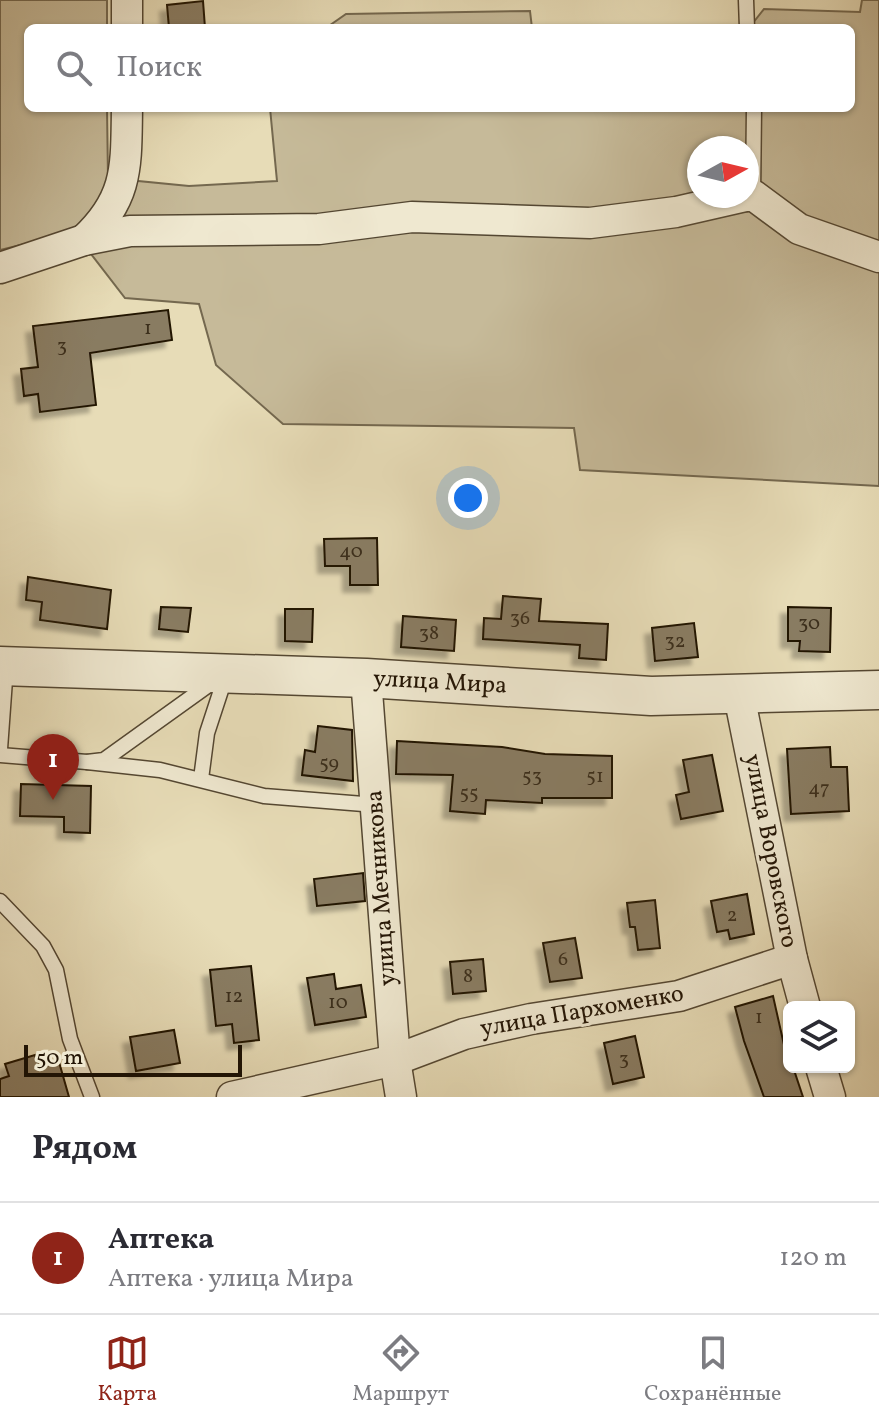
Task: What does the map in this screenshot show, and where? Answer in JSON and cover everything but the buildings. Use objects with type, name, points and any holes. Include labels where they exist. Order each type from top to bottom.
[{"type":"street","points":[[127,0],[127,24]]},
{"type":"street","points":[[84,240],[103,222],[125,177],[127,112]]},
{"type":"street","points":[[759,202],[799,229],[879,257]]},
{"type":"street","points":[[0,268],[84,240],[130,231],[319,229],[412,217],[590,223],[693,208]]},
{"type":"street","name":"улица Мира","points":[[3,666],[366,678],[651,696],[879,690]]},
{"type":"street","name":"улица Мечникова","points":[[366,678],[395,1060],[401,1097]]},
{"type":"street","name":"улица Воровского","points":[[739,695],[792,959],[803,1001]]},
{"type":"street","name":"улица Пархоменко","points":[[232,1097],[395,1060],[464,1034],[531,1019],[679,996],[792,959]]},
{"type":"street","points":[[823,1073],[830,1097]]},
{"type":"lane","points":[[746,0],[747,24]]},
{"type":"lane","points":[[752,136],[754,112]]},
{"type":"lane","points":[[0,749],[3,666]]},
{"type":"lane","points":[[87,762],[104,760],[116,753],[207,685],[226,675]]},
{"type":"lane","points":[[201,779],[207,733],[226,675]]},
{"type":"lane","points":[[0,755],[127,764],[264,796],[376,805]]},
{"type":"lane","points":[[0,901],[43,946],[56,970],[70,1039],[92,1097]]},
{"type":"shaded area","points":[[0,0],[107,0],[107,24],[24,24],[24,112],[107,112],[108,178],[189,186],[277,181],[270,112],[855,112],[855,24],[752,24],[764,9],[860,12],[862,0],[879,0],[879,486],[580,470],[574,428],[283,424],[216,365],[199,304],[125,298],[74,232],[0,250]]},
{"type":"shaded area","points":[[530,11],[532,24],[332,24],[346,14]]},
{"type":"place","name":"Аптека","points":[[53,800]]}]
